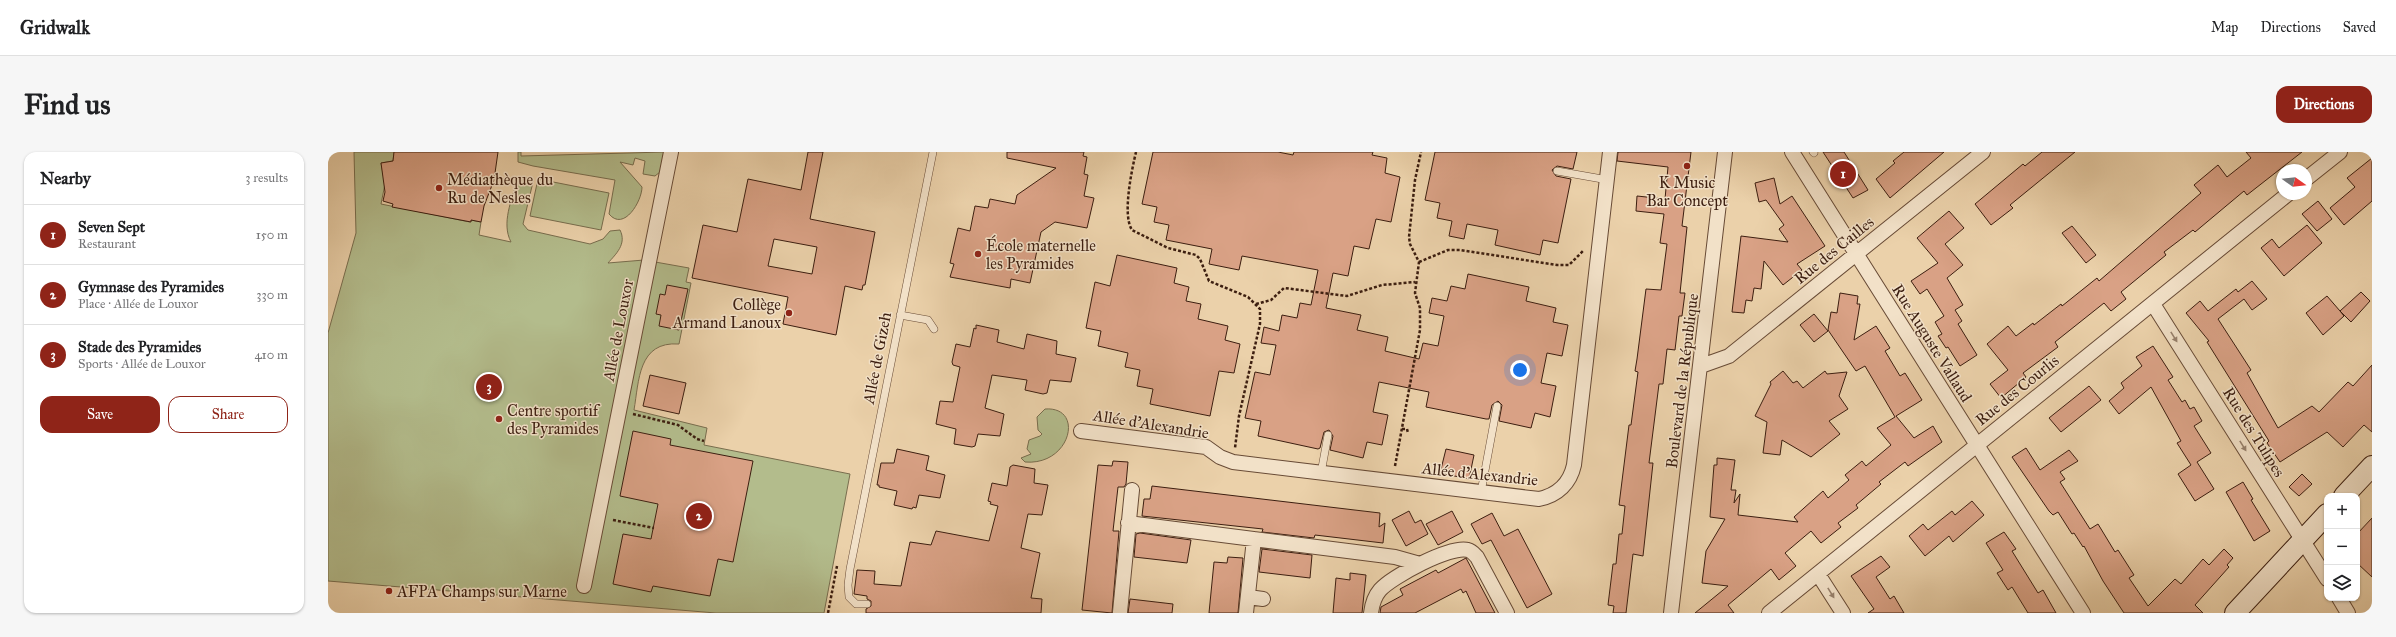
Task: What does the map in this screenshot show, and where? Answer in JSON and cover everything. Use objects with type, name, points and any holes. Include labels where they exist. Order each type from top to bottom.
[{"type":"main road","points":[[2347,493],[2372,466]]},
{"type":"main road","points":[[2236,613],[2324,517]]},
{"type":"street","name":"Allée de Louxor","points":[[584,586],[619,410],[658,243],[671,152]]},
{"type":"street","name":"Allée d'Alexandrie","points":[[1081,431],[1206,447],[1220,457],[1233,462],[1539,499],[1555,494],[1572,475],[1608,180],[1610,152]]},
{"type":"street","name":"Boulevard de la République","points":[[1671,613],[1725,152]]},
{"type":"street","name":"Rue Auguste Vallaud","points":[[1792,152],[2083,613]]},
{"type":"street","name":"Rue des Cailles","points":[[1701,366],[1729,356],[1983,152]]},
{"type":"street","points":[[2312,174],[2340,152]]},
{"type":"street","name":"Rue des Courlis","points":[[1769,613],[1976,444],[2153,304],[2281,200]]},
{"type":"street","name":"Rue des Tulipes","points":[[2153,304],[2324,574]]},
{"type":"street","points":[[1120,612],[1132,490]]},
{"type":"street","points":[[1128,523],[1395,556],[1420,564]]},
{"type":"street","points":[[1246,613],[1254,539]]},
{"type":"street","points":[[1371,613],[1375,597],[1380,590],[1420,564],[1460,549],[1473,552],[1507,613]]},
{"type":"street","points":[[1818,574],[1843,613]]},
{"type":"street","points":[[1248,597],[1263,599]]},
{"type":"street","points":[[2341,601],[2348,613]]},
{"type":"lane","name":"Allée de Gizeh","points":[[867,604],[856,604],[849,597],[848,585],[850,569],[889,354],[900,315],[933,152]]},
{"type":"lane","points":[[1557,171],[1608,180]]},
{"type":"lane","points":[[900,315],[928,320],[934,329]]},
{"type":"lane","points":[[1481,492],[1497,406]]},
{"type":"lane","points":[[1321,472],[1328,435]]},
{"type":"path","points":[[1136,152],[1129,196],[1129,225],[1132,230],[1168,248],[1196,255],[1200,259],[1209,281],[1248,296],[1256,304],[1261,315],[1239,416],[1233,462]]},
{"type":"path","points":[[1392,481],[1420,330],[1421,313],[1415,293],[1415,282],[1419,262],[1410,244],[1409,237],[1413,195],[1421,152]]},
{"type":"path","points":[[1419,262],[1443,252],[1460,250],[1557,265],[1569,265],[1588,245]]},
{"type":"path","points":[[1256,304],[1270,300],[1284,288],[1347,296],[1382,285],[1415,282]]},
{"type":"path","points":[[619,410],[678,425],[697,439],[704,441]]},
{"type":"path","points":[[1402,429],[1407,430],[1408,434]]},
{"type":"path","points":[[610,519],[654,528]]},
{"type":"green space","name":"Centre sportif des Pyramides","points":[[354,152],[394,152],[393,161],[381,163],[385,184],[381,204],[470,222],[471,220],[481,222],[479,235],[511,242],[508,235],[507,219],[517,180],[520,177],[531,178],[533,182],[523,224],[528,230],[590,244],[603,239],[610,231],[620,230],[622,240],[620,248],[608,263],[644,260],[689,268],[686,282],[691,283],[679,344],[666,345],[655,349],[648,356],[643,365],[637,387],[634,410],[707,428],[704,445],[850,474],[824,613],[716,613],[328,581],[328,333],[356,233]]},
{"type":"green space","points":[[518,152],[521,152],[521,156],[664,152],[660,172],[655,176],[643,174],[645,161],[635,158],[633,165],[620,162],[642,187],[639,200],[631,212],[626,217],[615,219],[609,214],[615,180],[518,162]]},
{"type":"green space","points":[[538,179],[609,193],[601,230],[530,216]]},
{"type":"green space","points":[[1045,409],[1058,411],[1065,417],[1068,426],[1067,436],[1062,446],[1053,455],[1041,461],[1025,462],[1021,458],[1031,454],[1027,449],[1029,440],[1042,434],[1038,430],[1037,417]]},
{"type":"building","name":"Médiathèque du Ru de Nesles","points":[[394,152],[498,152],[494,180],[484,206],[481,222],[471,220],[471,222],[392,207],[393,204],[383,201],[385,192],[381,163],[393,161]]},
{"type":"building","points":[[808,152],[823,152],[810,219],[875,232],[865,285],[863,285],[862,290],[845,286],[836,335],[783,324],[788,297],[692,278],[703,225],[737,232],[748,179],[801,190]],"holes":[[[774,239],[817,247],[812,274],[768,266]]]},
{"type":"building","points":[[1007,152],[1084,152],[1083,156],[1087,157],[1084,174],[1088,175],[1084,196],[1094,198],[1087,228],[1055,222],[1041,232],[1030,283],[1011,279],[1010,288],[950,277],[954,264],[950,263],[958,228],[970,231],[975,206],[988,208],[990,199],[1015,204],[1017,195],[1056,168],[1007,158]]},
{"type":"building","points":[[1153,152],[1278,152],[1293,155],[1294,152],[1373,152],[1372,155],[1387,158],[1385,173],[1400,177],[1391,222],[1376,219],[1369,249],[1354,246],[1348,276],[1333,273],[1326,308],[1361,315],[1357,330],[1388,337],[1385,351],[1419,359],[1423,343],[1438,346],[1444,316],[1429,313],[1432,298],[1447,301],[1451,286],[1465,289],[1468,274],[1529,287],[1526,301],[1556,308],[1553,322],[1568,325],[1562,356],[1547,353],[1541,383],[1556,386],[1550,417],[1535,413],[1531,428],[1499,421],[1502,405],[1498,401],[1492,405],[1489,419],[1426,407],[1429,392],[1379,382],[1373,412],[1388,415],[1382,445],[1367,442],[1363,458],[1330,450],[1333,436],[1329,430],[1324,432],[1320,448],[1318,449],[1258,436],[1261,421],[1245,418],[1255,372],[1270,375],[1276,345],[1261,343],[1264,327],[1279,331],[1282,315],[1297,318],[1300,303],[1311,305],[1318,270],[1242,256],[1239,270],[1209,264],[1212,249],[1166,240],[1169,225],[1154,222],[1157,207],[1142,204]]},
{"type":"building","points":[[1435,152],[1577,152],[1573,169],[1557,166],[1552,170],[1556,176],[1571,179],[1558,243],[1543,240],[1540,255],[1495,245],[1498,230],[1467,224],[1464,239],[1449,236],[1452,221],[1437,218],[1440,203],[1425,200]]},
{"type":"building","points":[[1618,152],[1691,152],[1682,226],[1687,227],[1680,293],[1685,293],[1682,316],[1679,316],[1675,350],[1667,349],[1663,384],[1659,384],[1649,463],[1653,463],[1643,556],[1633,554],[1626,613],[1613,613],[1614,606],[1608,605],[1613,564],[1616,564],[1619,534],[1622,534],[1625,506],[1619,505],[1629,425],[1631,425],[1638,372],[1635,371],[1646,289],[1661,290],[1667,244],[1660,243],[1664,214],[1636,211],[1637,196],[1665,199],[1668,167],[1617,161]]},
{"type":"building","points":[[1823,152],[1844,152],[1868,190],[1853,198]]},
{"type":"building","points":[[1904,152],[1944,152],[1890,198],[1876,179],[1895,163],[1893,161]]},
{"type":"building","points":[[2042,152],[2075,152],[2010,205],[2013,208],[1991,225],[1975,204],[2023,164],[2025,166]]},
{"type":"building","points":[[2246,152],[2302,152],[2287,164],[2276,164],[2276,172],[2247,195],[2244,191],[2195,232],[2193,230],[2164,252],[2166,255],[2121,292],[2126,299],[2111,311],[2104,303],[2055,342],[2058,347],[2023,373],[2026,377],[2001,398],[1990,384],[2008,370],[1987,344],[2008,326],[2016,336],[2033,323],[2034,325],[2061,304],[2062,306],[2097,278],[2099,281],[2201,193],[2194,185],[2218,165],[2227,177],[2251,158]]},
{"type":"building","points":[[2372,158],[2372,201],[2344,225],[2330,208],[2355,187],[2347,178]]},
{"type":"building","points":[[1774,178],[1780,204],[1792,196],[1825,246],[1797,264],[1802,270],[1783,285],[1764,261],[1761,289],[1754,288],[1752,301],[1746,300],[1744,313],[1732,312],[1741,236],[1788,242],[1779,229],[1784,225],[1766,200],[1759,202],[1755,183]]},
{"type":"building","points":[[2318,201],[2332,219],[2317,231],[2302,214]]},
{"type":"building","points":[[1949,211],[1964,228],[1945,244],[1963,265],[1947,278],[1963,305],[1955,310],[1962,321],[1958,324],[1977,355],[1960,366],[1948,347],[1946,348],[1938,336],[1942,334],[1935,322],[1944,316],[1927,289],[1920,294],[1911,281],[1938,263],[1917,238]]},
{"type":"building","points":[[2307,225],[2322,243],[2284,276],[2261,248],[2272,239],[2279,248]]},
{"type":"building","points":[[2072,226],[2096,255],[2086,263],[2062,233]]},
{"type":"building","points":[[1117,255],[1177,268],[1174,283],[1189,287],[1186,301],[1201,304],[1198,319],[1228,326],[1225,340],[1240,344],[1234,373],[1219,371],[1210,416],[1150,404],[1153,389],[1137,386],[1140,370],[1125,367],[1128,353],[1098,346],[1101,331],[1086,328],[1095,282],[1110,286]]},
{"type":"building","points":[[2252,281],[2267,299],[2252,310],[2244,299],[2218,319],[2251,370],[2247,373],[2278,428],[2312,406],[2319,412],[2348,382],[2353,386],[2372,365],[2372,432],[2364,425],[2343,447],[2327,432],[2280,462],[2267,443],[2269,441],[2207,342],[2209,341],[2186,313],[2200,301],[2208,311],[2236,289],[2238,292]]},
{"type":"building","points":[[667,285],[688,289],[679,330],[659,326],[661,315],[656,314],[660,294],[665,295]]},
{"type":"building","points":[[2361,292],[2370,301],[2351,322],[2340,311]]},
{"type":"building","points":[[1840,293],[1858,296],[1857,304],[1860,304],[1854,340],[1876,326],[1890,348],[1885,351],[1900,376],[1905,373],[1922,400],[1896,416],[1914,438],[1933,426],[1942,442],[1908,466],[1905,462],[1879,482],[1881,484],[1856,505],[1858,508],[1838,523],[1841,527],[1821,543],[1811,531],[1785,553],[1796,566],[1779,580],[1771,569],[1728,605],[1734,613],[1695,613],[1728,586],[1702,583],[1706,551],[1725,519],[1710,517],[1714,465],[1717,465],[1717,458],[1735,460],[1731,490],[1736,490],[1734,503],[1740,494],[1738,515],[1798,522],[1794,517],[1823,491],[1828,498],[1849,480],[1845,475],[1862,461],[1866,466],[1891,445],[1877,428],[1895,417],[1865,366],[1856,371],[1828,330],[1831,312],[1837,313]]},
{"type":"building","points":[[2327,296],[2344,316],[2323,335],[2306,313]]},
{"type":"building","points":[[1814,314],[1828,331],[1814,342],[1800,325]]},
{"type":"building","points":[[976,325],[999,330],[997,342],[1024,349],[1027,334],[1057,341],[1056,354],[1076,358],[1071,382],[1050,380],[1047,393],[1043,394],[1025,390],[1027,380],[992,375],[985,408],[1004,414],[1000,436],[978,434],[975,446],[972,447],[954,444],[956,429],[936,424],[940,401],[953,402],[960,367],[953,365],[952,362],[956,344],[970,347]]},
{"type":"building","points":[[2153,346],[2173,377],[2168,380],[2182,402],[2185,400],[2190,409],[2194,407],[2202,421],[2194,426],[2211,453],[2197,462],[2214,489],[2195,501],[2178,474],[2191,465],[2177,443],[2181,441],[2151,387],[2119,414],[2109,401],[2124,388],[2121,383],[2142,366],[2136,357]]},
{"type":"building","points":[[1783,371],[1793,383],[1797,381],[1803,388],[1825,371],[1827,374],[1847,372],[1839,396],[1848,409],[1829,421],[1840,434],[1811,457],[1782,440],[1780,455],[1763,453],[1767,422],[1755,416],[1771,384],[1770,382]]},
{"type":"building","points":[[650,375],[686,383],[679,414],[643,406]]},
{"type":"building","points":[[2089,386],[2101,400],[2061,432],[2049,418]]},
{"type":"building","points":[[633,431],[671,439],[670,445],[753,461],[733,562],[718,559],[710,596],[653,586],[651,592],[613,584],[623,534],[651,539],[658,504],[620,496]]},
{"type":"building","points":[[2026,448],[2040,470],[2069,450],[2078,461],[2060,472],[2065,479],[2060,482],[2090,529],[2098,524],[2115,552],[2118,550],[2134,575],[2129,578],[2148,606],[2175,579],[2181,584],[2203,559],[2209,565],[2224,549],[2233,558],[2227,565],[2229,567],[2195,605],[2203,613],[2124,613],[2103,581],[2084,546],[2083,547],[2074,533],[2072,534],[2058,512],[2053,515],[2049,511],[2012,457]]},
{"type":"building","points":[[897,449],[929,456],[926,470],[945,475],[940,498],[919,495],[916,508],[913,507],[912,509],[894,505],[897,491],[879,487],[879,485],[877,485],[881,463],[894,463]]},
{"type":"building","points":[[1446,449],[1474,455],[1469,479],[1440,473]]},
{"type":"building","points":[[1113,461],[1128,462],[1126,484],[1124,487],[1118,487],[1113,531],[1119,531],[1112,613],[1082,610],[1098,465],[1112,466]]},
{"type":"building","points":[[1013,465],[1035,469],[1034,483],[1048,485],[1042,515],[1028,514],[1021,548],[1040,553],[1031,598],[1042,599],[1041,613],[866,613],[866,609],[871,606],[871,601],[867,599],[867,596],[854,594],[857,570],[875,571],[874,584],[901,586],[910,542],[931,545],[936,531],[989,541],[998,506],[990,504],[991,502],[988,501],[992,483],[1007,486],[1010,467]]},
{"type":"building","points":[[2302,474],[2312,484],[2299,496],[2289,487]]},
{"type":"building","points":[[2243,482],[2253,499],[2251,500],[2270,531],[2254,541],[2226,492]]},
{"type":"building","points":[[1152,486],[1380,513],[1379,527],[1385,523],[1383,543],[1315,535],[1314,538],[1262,532],[1263,529],[1142,516],[1144,499],[1150,499]]},
{"type":"building","points":[[1972,501],[1984,515],[1953,542],[1949,536],[1925,556],[1909,536],[1923,524],[1928,530],[1952,511],[1955,515]]},
{"type":"building","points":[[1409,511],[1415,523],[1421,520],[1428,534],[1406,546],[1392,520]]},
{"type":"building","points":[[1452,511],[1463,532],[1438,545],[1426,524]]},
{"type":"building","points":[[1492,513],[1504,536],[1518,529],[1552,594],[1527,608],[1491,540],[1482,544],[1471,524]]},
{"type":"building","points":[[2372,518],[2372,577],[2360,566],[2360,531]]},
{"type":"building","points":[[2004,532],[2016,549],[2012,551],[2038,593],[2043,590],[2056,613],[2028,613],[2012,587],[2008,590],[1997,573],[2003,570],[1986,543]]},
{"type":"building","points":[[1140,533],[1191,540],[1187,563],[1134,557],[1136,534]]},
{"type":"building","points":[[1262,549],[1312,555],[1310,578],[1259,572]]},
{"type":"building","points":[[1881,556],[1890,567],[1876,577],[1890,599],[1894,596],[1904,613],[1868,613],[1874,609],[1851,576]]},
{"type":"building","points":[[1228,557],[1243,558],[1238,613],[1209,613],[1214,562],[1227,563]]},
{"type":"building","points":[[1466,558],[1495,613],[1476,613],[1466,591],[1463,593],[1461,589],[1415,613],[1380,613],[1381,607],[1403,595],[1400,589],[1436,570],[1438,573]]},
{"type":"building","points":[[1350,573],[1366,575],[1362,613],[1333,613],[1336,578],[1350,580]]},
{"type":"building","points":[[1130,599],[1173,604],[1172,613],[1128,613]]},
{"type":"place","name":"K Music Bar Concept","points":[[1687,166]]},
{"type":"place","name":"Seven Sept","points":[[1843,174]]},
{"type":"place","name":"Médiathèque du Ru de Nesles","points":[[439,188]]},
{"type":"place","name":"École maternelle les Pyramides","points":[[978,254]]},
{"type":"place","name":"Collège Armand Lanoux","points":[[789,313]]},
{"type":"place","name":"Stade des Pyramides","points":[[489,387]]},
{"type":"place","name":"Centre sportif des Pyramides","points":[[499,419]]},
{"type":"place","name":"Gymnase des Pyramides","points":[[699,516]]},
{"type":"place","name":"AFPA Champs sur Marne","points":[[389,591]]}]
